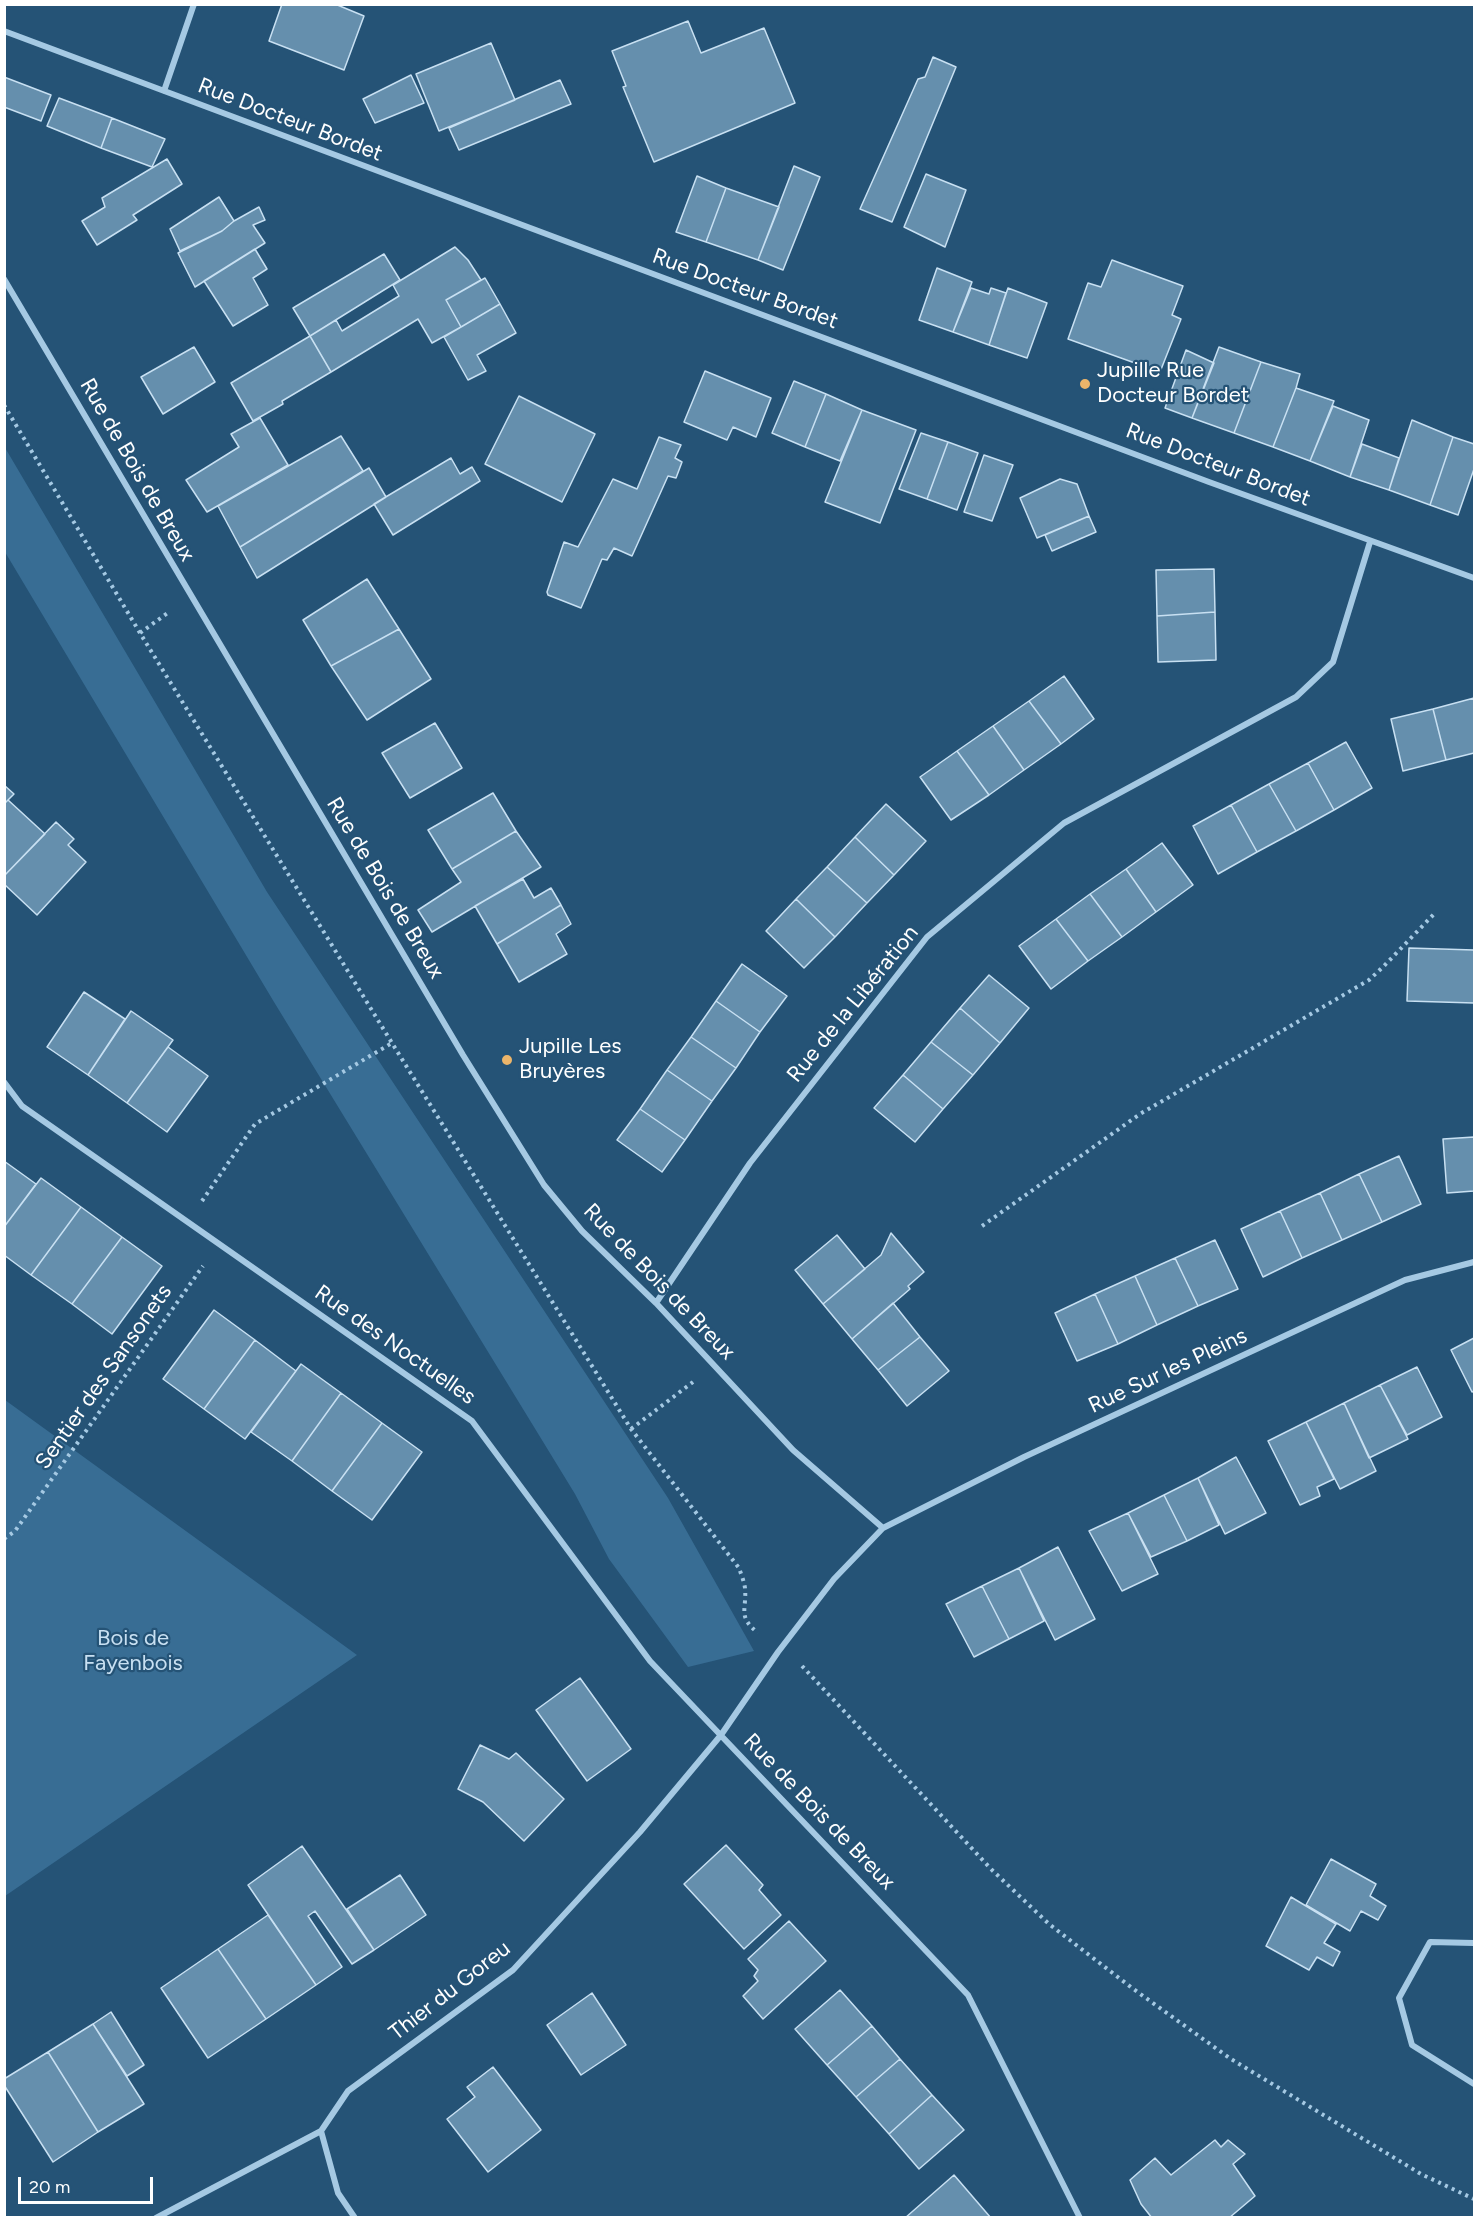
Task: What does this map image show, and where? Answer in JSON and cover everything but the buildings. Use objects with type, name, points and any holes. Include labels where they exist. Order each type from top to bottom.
[{"type":"street","points":[[164,91],[194,4]]},
{"type":"street","name":"Rue Docteur Bordet","points":[[4,31],[1370,542],[1474,578]]},
{"type":"street","name":"Rue de Bois de Breux","points":[[4,279],[463,1055],[544,1185],[582,1231],[656,1303],[793,1450],[882,1528],[834,1579],[778,1652],[721,1735],[968,1995],[1080,2217]]},
{"type":"street","name":"Rue de la Libération","points":[[656,1303],[750,1163],[927,937],[1064,823],[1296,697],[1333,662],[1370,542]]},
{"type":"street","name":"Rue des Noctuelles","points":[[4,1082],[22,1106],[472,1421],[650,1661],[721,1735]]},
{"type":"street","name":"Rue Sur les Pleins","points":[[882,1528],[1024,1457],[1405,1280],[1474,1263]]},
{"type":"street","name":"Thier du Goreu","points":[[156,2217],[321,2131],[348,2091],[513,1970],[640,1832],[721,1735]]},
{"type":"street","points":[[1474,1942],[1430,1942],[1399,1998],[1412,2045],[1474,2084]]},
{"type":"street","points":[[321,2131],[338,2193],[355,2217]]},
{"type":"path","points":[[4,405],[140,633],[631,1429],[739,1568]]},
{"type":"path","points":[[140,633],[191,597]]},
{"type":"path","points":[[982,1226],[1140,1113],[1369,980],[1434,914]]},
{"type":"path","points":[[188,1222],[255,1124],[392,1043]]},
{"type":"path","name":"Sentier des Sansonets","points":[[4,1539],[15,1531],[219,1243]]},
{"type":"path","points":[[631,1429],[715,1365]]},
{"type":"path","points":[[816,1681],[984,1862],[1049,1924],[1231,2060],[1421,2174],[1474,2199]]},
{"type":"green space","points":[[4,446],[267,892],[668,1498],[754,1651],[688,1667],[609,1559],[575,1494],[274,1002],[5,552]]},
{"type":"green space","name":"Bois de Fayenbois","points":[[5,1400],[357,1655],[5,1896]]},
{"type":"place","name":"Jupille Rue Docteur Bordet","points":[[1085,384]]},
{"type":"place","name":"Jupille Les Bruyères","points":[[507,1060]]}]
